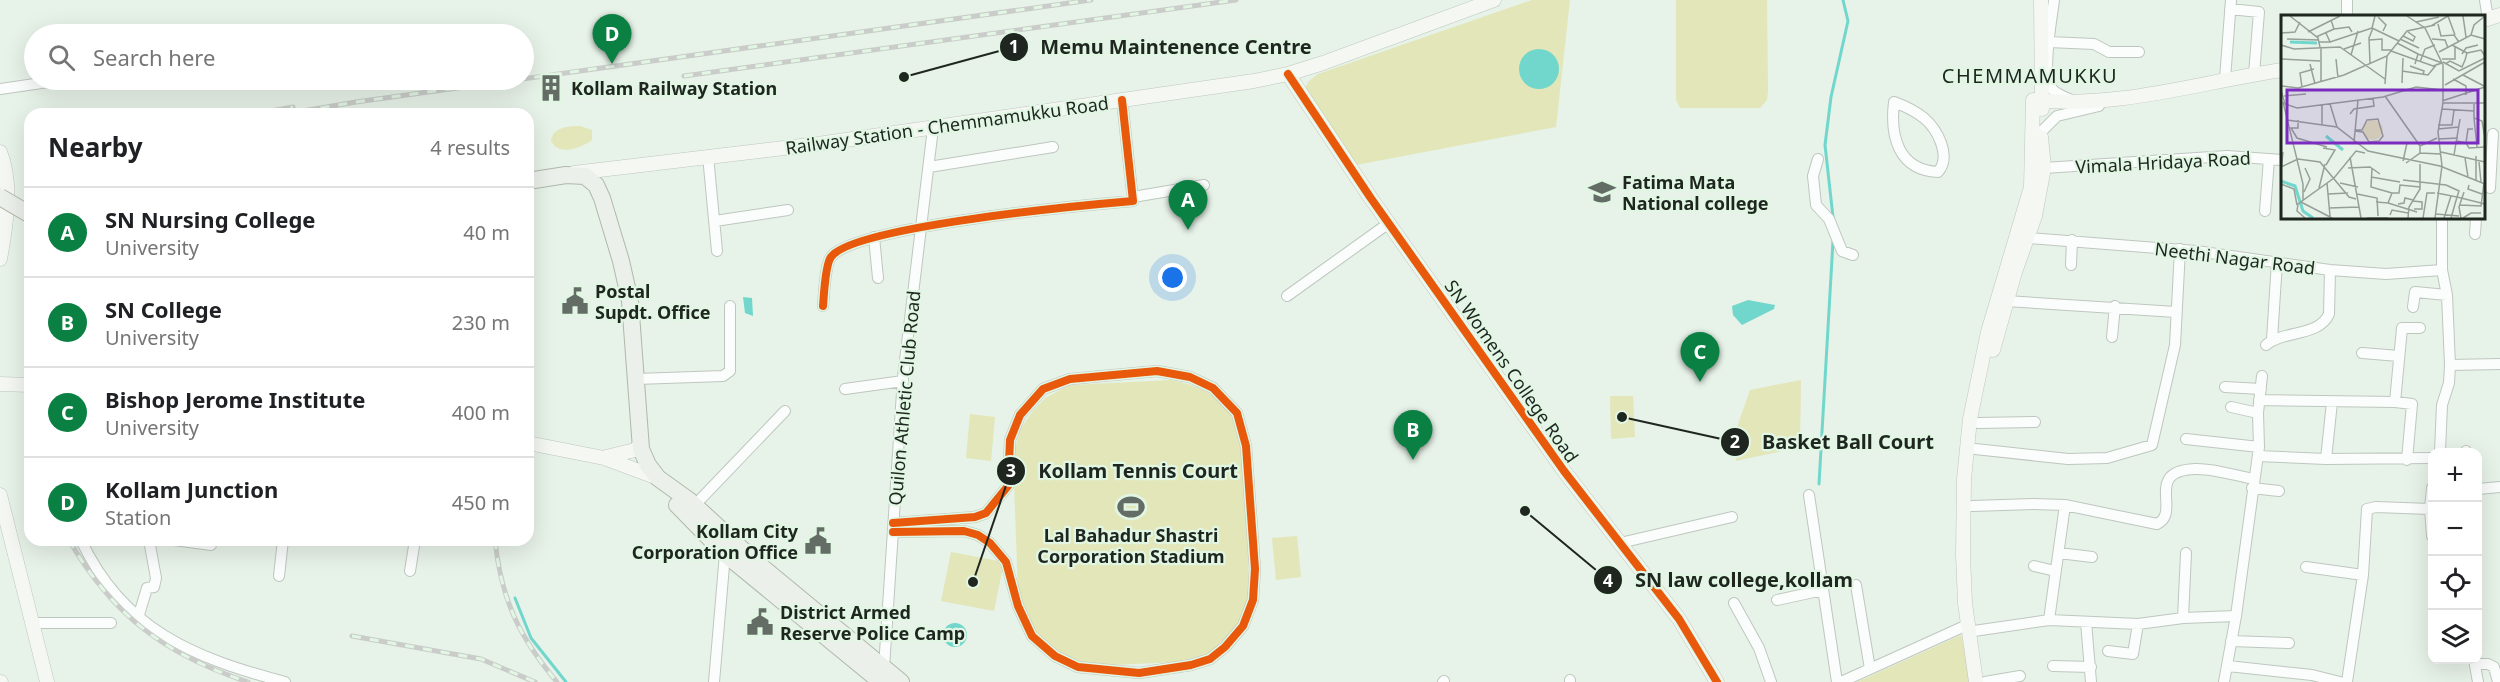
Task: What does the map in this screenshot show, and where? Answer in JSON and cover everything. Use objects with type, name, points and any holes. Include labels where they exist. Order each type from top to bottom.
[{"type":"main road","name":"Railway Station - Chemmamukku Road","points":[[566,175],[933,128],[1288,74],[1494,0]]},
{"type":"main road","points":[[1976,682],[1963,534],[1964,479],[1970,419],[1988,332],[2031,187],[2042,58],[2041,0]]},
{"type":"main road","points":[[2038,100],[2074,101],[2158,94],[2224,79],[2281,70]]},
{"type":"main road","name":"SN Womens College Road","points":[[1288,74],[1389,224],[1564,471],[1679,619],[1717,682]]},
{"type":"main road","points":[[1985,682],[1971,628],[1975,449],[1992,354],[2006,301],[2028,238],[2044,168],[2038,100]]},
{"type":"main road","points":[[0,152],[5,165],[6,181],[0,259]]},
{"type":"main road","points":[[602,198],[602,180],[607,168]]},
{"type":"main road","points":[[534,180],[566,175],[585,176],[592,180],[602,198],[621,261],[630,301],[640,444],[648,465],[674,502],[725,554],[879,678],[901,682]]},
{"type":"main road","points":[[0,196],[24,211]]},
{"type":"main road","points":[[0,384],[24,385]]},
{"type":"main road","points":[[534,444],[604,458],[658,478],[694,506],[757,563],[879,678]]},
{"type":"main road","points":[[604,458],[635,450],[640,444]]},
{"type":"main road","points":[[0,495],[3,524],[47,682]]},
{"type":"street","points":[[2054,0],[2046,70],[2048,82],[2052,90],[2074,101]]},
{"type":"street","points":[[2485,0],[2491,18]]},
{"type":"street","points":[[2224,79],[2230,5],[2259,12],[2254,74]]},
{"type":"street","points":[[2049,42],[2094,44],[2109,52],[2139,52]]},
{"type":"street","points":[[0,89],[24,86]]},
{"type":"street","points":[[2042,131],[2057,116],[2073,110],[2127,102],[2158,94]]},
{"type":"street","points":[[823,306],[829,258],[837,251],[874,237],[922,226],[1133,201],[1122,100]]},
{"type":"street","points":[[1894,102],[1926,119],[1942,143],[1944,152],[1942,167],[1938,172],[1923,171],[1911,163],[1900,151],[1893,135],[1894,102]]},
{"type":"street","name":"Quilon Athletic Club Road","points":[[879,678],[903,381],[933,128]]},
{"type":"street","points":[[2491,188],[2493,134]]},
{"type":"street","points":[[929,167],[1053,147]]},
{"type":"street","points":[[708,156],[717,251]]},
{"type":"street","name":"Vimala Hridaya Road","points":[[2044,168],[2227,156],[2281,160]]},
{"type":"street","points":[[1818,159],[1813,176],[1816,205],[1829,219],[1842,251],[1853,255]]},
{"type":"street","points":[[2265,211],[2269,159]]},
{"type":"street","points":[[1133,197],[1204,185]]},
{"type":"street","points":[[715,221],[788,210]]},
{"type":"street","points":[[2440,448],[2442,405],[2449,383],[2450,365],[2448,295],[2442,270],[2442,219]]},
{"type":"street","points":[[2475,219],[2475,234]]},
{"type":"street","points":[[1287,296],[1389,224]]},
{"type":"street","points":[[874,237],[878,278]]},
{"type":"street","name":"Neethi Nagar Road","points":[[2028,238],[2180,249],[2330,270],[2386,274],[2442,270]]},
{"type":"street","points":[[2071,265],[2072,240]]},
{"type":"street","points":[[1975,449],[2068,459],[2107,458],[2152,445],[2175,345],[2180,249]]},
{"type":"street","points":[[2277,262],[2269,342],[2319,326],[2326,321],[2329,314],[2330,270]]},
{"type":"street","points":[[2413,307],[2415,292],[2448,295]]},
{"type":"street","points":[[2006,301],[2115,306],[2176,312]]},
{"type":"street","points":[[636,378],[723,376],[730,371],[730,306]]},
{"type":"street","points":[[2112,337],[2115,306]]},
{"type":"street","points":[[2396,402],[2402,328],[2420,328]]},
{"type":"street","points":[[2361,353],[2399,356]]},
{"type":"street","points":[[2450,365],[2500,364]]},
{"type":"street","points":[[1157,371],[1190,377],[1213,388],[1237,413],[1246,446],[1255,569],[1253,600],[1243,626],[1225,647],[1210,659],[1191,665],[1139,673],[1078,667],[1055,656],[1032,636],[1018,606],[1006,562],[990,543],[978,535],[964,531],[893,527],[975,517],[986,513],[1008,486],[1010,440],[1020,415],[1043,389],[1070,379],[1157,371]]},
{"type":"street","points":[[2224,682],[2236,616],[2258,451],[2258,413],[2262,376]]},
{"type":"street","points":[[845,389],[903,381]]},
{"type":"street","points":[[2225,387],[2260,394],[2332,402],[2412,404],[2407,460]]},
{"type":"street","points":[[2326,459],[2332,402]]},
{"type":"street","points":[[2230,407],[2258,413]]},
{"type":"street","points":[[694,506],[785,411]]},
{"type":"street","points":[[1978,423],[2035,422]]},
{"type":"street","points":[[2186,439],[2326,459],[2428,458]]},
{"type":"street","points":[[1972,506],[2065,505],[2157,524],[2163,521],[2167,514],[2165,486],[2168,479],[2178,473],[2195,469],[2280,491]]},
{"type":"street","points":[[2482,489],[2500,487]]},
{"type":"street","points":[[1809,495],[1837,682]]},
{"type":"street","points":[[2049,620],[2065,505]]},
{"type":"street","points":[[2347,682],[2362,575],[2367,508],[2428,509]]},
{"type":"street","points":[[1620,543],[1732,516]]},
{"type":"street","points":[[84,546],[94,567],[138,618],[184,648],[285,682]]},
{"type":"street","points":[[138,618],[147,588],[154,587],[156,578],[150,546]]},
{"type":"street","points":[[279,576],[282,546]]},
{"type":"street","points":[[410,571],[414,546]]},
{"type":"street","points":[[2059,553],[2092,557]]},
{"type":"street","points":[[2183,618],[2186,553]]},
{"type":"street","points":[[714,682],[725,554]]},
{"type":"street","points":[[2034,566],[2055,571]]},
{"type":"street","points":[[2306,567],[2362,575]]},
{"type":"street","points":[[1856,585],[1869,669]]},
{"type":"street","points":[[1777,600],[1823,590]]},
{"type":"street","points":[[1734,603],[1758,648],[1771,682]]},
{"type":"street","points":[[1841,682],[1971,628],[2049,620],[2138,624],[2183,618],[2236,616]]},
{"type":"street","points":[[2086,621],[2091,682]]},
{"type":"street","points":[[31,623],[111,623]]},
{"type":"street","points":[[2108,651],[2133,654],[2138,624]]},
{"type":"street","points":[[2231,641],[2289,643]]},
{"type":"street","points":[[2482,663],[2494,667],[2498,682]]},
{"type":"street","points":[[2475,664],[2478,682]]},
{"type":"street","points":[[2053,666],[2091,668]]},
{"type":"street","points":[[2228,666],[2312,675],[2340,682]]},
{"type":"street","points":[[1985,682],[2020,676]]},
{"type":"green space","points":[[1532,0],[1570,0],[1556,127],[1356,165],[1305,88],[1309,81],[1318,74]]},
{"type":"green space","points":[[1676,0],[1767,0],[1768,91],[1767,100],[1760,108],[1680,108],[1676,100]]},
{"type":"green space","points":[[580,126],[592,130],[592,140],[582,146],[564,150],[554,145],[551,140],[558,130]]},
{"type":"green space","name":"Lal Bahadur Shastri Corporation Stadium","points":[[1171,380],[1199,388],[1219,401],[1234,420],[1246,446],[1249,603],[1234,633],[1211,652],[1198,658],[1180,662],[1112,665],[1085,664],[1062,658],[1032,631],[1018,593],[1013,455],[1021,428],[1045,398],[1070,385]]},
{"type":"green space","points":[[1801,380],[1800,447],[1736,461],[1736,430],[1750,390]]},
{"type":"green space","points":[[1610,396],[1633,396],[1635,437],[1611,439]]},
{"type":"green space","points":[[970,414],[995,417],[991,461],[966,458]]},
{"type":"green space","points":[[1297,536],[1301,577],[1276,580],[1272,538]]},
{"type":"green space","points":[[951,552],[1004,562],[994,611],[941,601]]},
{"type":"green space","points":[[1961,635],[1971,682],[1857,682]]},
{"type":"water","points":[[1539,49],[1547,50],[1553,55],[1558,61],[1558,77],[1553,83],[1547,88],[1539,89],[1531,88],[1525,83],[1520,77],[1519,69],[1520,61],[1525,55],[1531,50]]},
{"type":"water","points":[[743,297],[752,298],[753,316],[745,313]]},
{"type":"water","points":[[1748,300],[1775,305],[1774,309],[1742,325],[1733,315],[1732,306]]},
{"type":"water","points":[[955,623],[964,626],[967,635],[964,644],[955,647],[946,644],[943,635],[946,626]]},
{"type":"waterway","points":[[1833,217],[1825,145],[1831,97],[1848,21],[1843,0]]},
{"type":"waterway","points":[[1819,484],[1833,241]]},
{"type":"waterway","points":[[515,598],[531,638],[566,682]]},
{"type":"railway","points":[[534,77],[1091,0]]},
{"type":"railway","points":[[684,76],[1236,0]]},
{"type":"railway","points":[[320,108],[442,90]]},
{"type":"railway","points":[[288,108],[293,107]]},
{"type":"railway","points":[[73,546],[104,590],[144,629],[192,659],[248,682]]},
{"type":"railway","points":[[496,546],[502,581],[514,616],[532,649],[557,682]]},
{"type":"railway","points":[[352,636],[481,659],[535,682]]},
{"type":"cycle path","points":[[1288,74],[1370,197],[1564,471],[1679,619],[1717,682]]},
{"type":"cycle path","points":[[823,306],[829,261],[831,257],[848,246],[881,236],[973,219],[1133,201],[1122,100]]},
{"type":"cycle path","points":[[893,523],[975,517],[986,513],[1008,486],[1010,440],[1020,415],[1043,389],[1070,379],[1157,371],[1190,377],[1213,388],[1237,413],[1246,446],[1255,569],[1253,600],[1243,626],[1225,647],[1210,659],[1191,665],[1139,673],[1078,667],[1055,656],[1032,636],[1018,606],[1006,562],[990,543],[978,535],[964,531],[893,532]]},
{"type":"place","name":"Kollam Junction","points":[[612,64]]},
{"type":"place","name":"Memu Maintenence Centre","points":[[904,77]]},
{"type":"place","name":"Kollam Railway Station","points":[[551,88]]},
{"type":"place","name":"Fatima Mata National college","points":[[1602,192]]},
{"type":"place","name":"SN Nursing College","points":[[1188,230]]},
{"type":"place","name":"Postal Supdt. Office","points":[[575,301]]},
{"type":"place","name":"Bishop Jerome Institute","points":[[1700,382]]},
{"type":"place","name":"Basket Ball Court","points":[[1622,417]]},
{"type":"place","name":"SN College","points":[[1413,460]]},
{"type":"place","name":"Lal Bahadur Shastri Corporation Stadium","points":[[1131,507]]},
{"type":"place","name":"SN law college,kollam","points":[[1525,511]]},
{"type":"place","name":"Kollam City Corporation Office","points":[[818,541]]},
{"type":"place","name":"Kollam Tennis Court","points":[[973,582]]},
{"type":"place","name":"District Armed Reserve Police Camp","points":[[760,622]]},
{"type":"district","name":"CHEMMAMUKKU","points":[[2030,75]]}]
